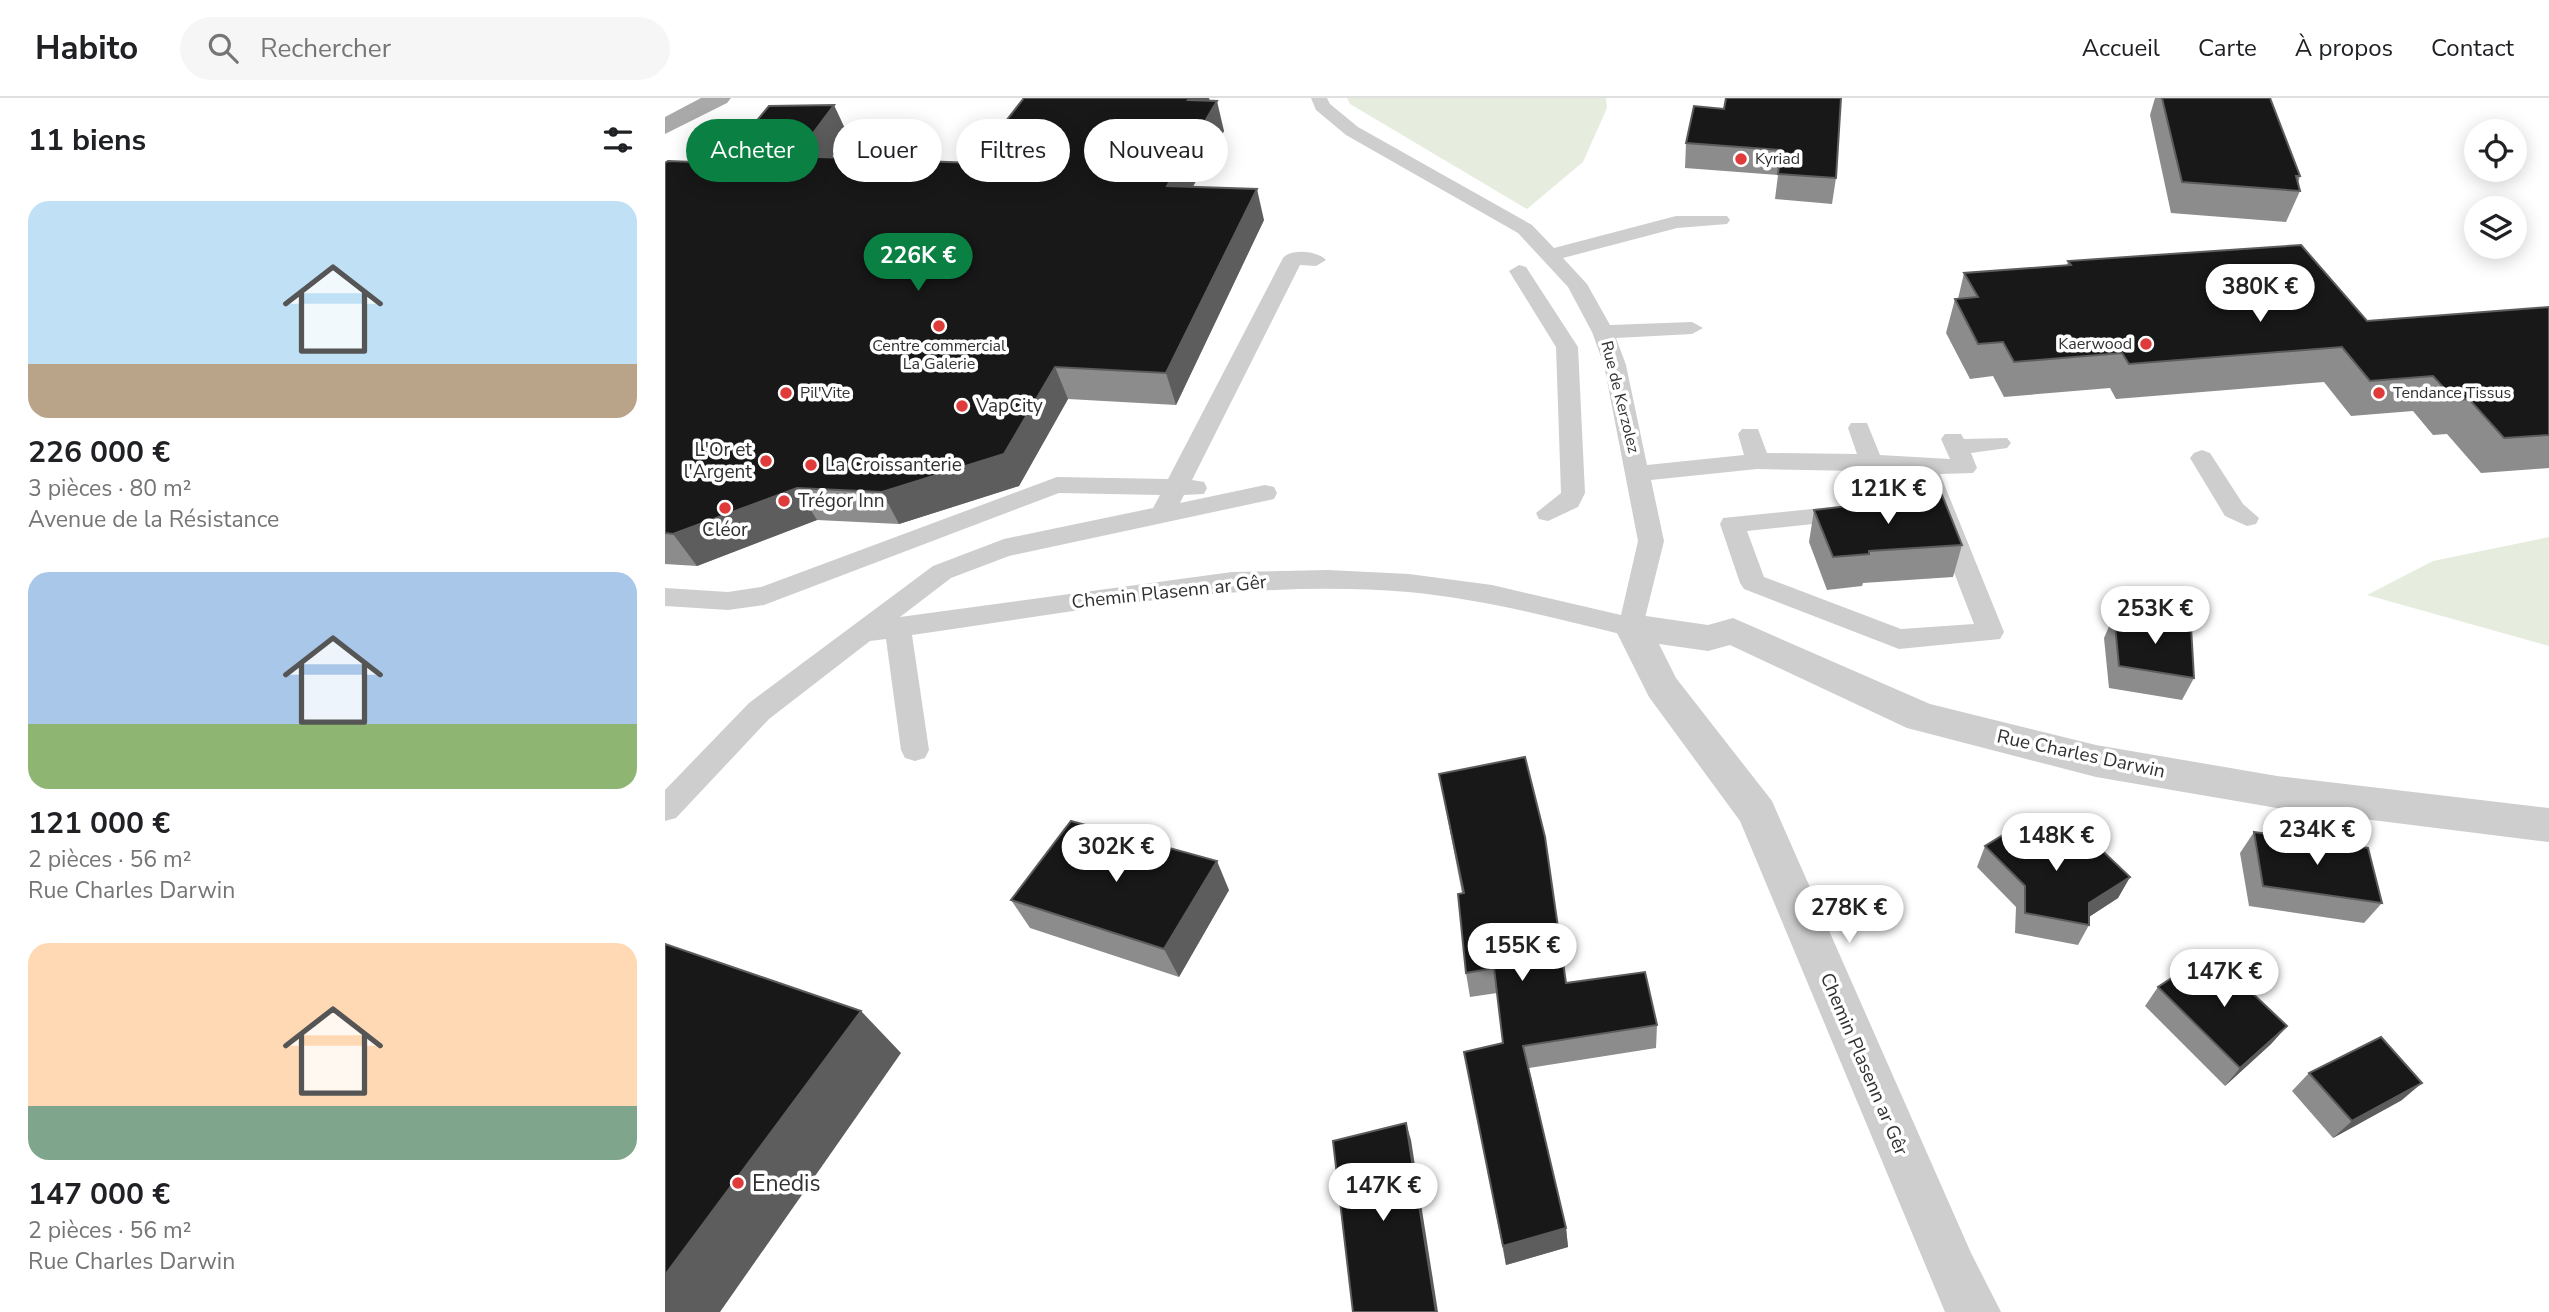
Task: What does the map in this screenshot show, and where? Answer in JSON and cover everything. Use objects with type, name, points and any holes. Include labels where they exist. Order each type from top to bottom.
[{"type":"main road","points":[[665,127],[719,98]]},
{"type":"street","name":"Rue Charles Darwin","points":[[1632,627],[1708,638],[1733,631],[1921,717],[2096,761],[2277,792],[2549,825]]},
{"type":"street","name":"Chemin Plasenn ar Gêr","points":[[1632,627],[1662,687],[1757,813],[1952,1272],[1974,1312]]},
{"type":"lane","name":"Rue de Kerzolez","points":[[1319,98],[1322,106],[1352,131],[1525,229],[1577,284],[1603,332],[1615,365],[1651,541],[1632,627]]},
{"type":"lane","points":[[1552,255],[1676,222],[1720,220]]},
{"type":"lane","points":[[1162,514],[1166,486],[1209,423],[1241,360],[1280,307],[1293,258],[1316,260]]},
{"type":"lane","points":[[1520,271],[1567,347],[1573,494],[1560,508],[1548,513]]},
{"type":"lane","points":[[1603,332],[1692,328]]},
{"type":"lane","points":[[1241,360],[1268,362]]},
{"type":"lane","points":[[1209,423],[1237,424]]},
{"type":"lane","points":[[1859,428],[1871,462]]},
{"type":"lane","points":[[1750,434],[1756,461]]},
{"type":"lane","points":[[1639,474],[1756,461],[1871,462],[1965,468],[1955,443],[1999,443]]},
{"type":"lane","points":[[2203,458],[2234,510],[2247,518]]},
{"type":"lane","points":[[1870,511],[1733,524],[1753,583],[1899,639],[1991,632],[1924,465]]},
{"type":"lane","points":[[665,597],[728,601],[764,596],[1057,485],[1166,486],[1265,493],[1004,548],[942,572],[759,711],[665,809]]},
{"type":"lane","points":[[1912,507],[1940,504]]},
{"type":"lane","name":"Chemin Plasenn ar Gêr","points":[[858,634],[1232,581],[1328,579],[1398,582],[1492,594],[1632,627]]},
{"type":"lane","points":[[898,628],[915,750]]},
{"type":"shaded area","points":[[1347,98],[1606,98],[1607,108],[1583,162],[1527,209],[1350,104]]},
{"type":"shaded area","points":[[2549,537],[2549,646],[2367,595],[2433,561]]},
{"type":"building","name":"Centre commercial La Galerie","points":[[1024,98],[1190,98],[1188,100],[1217,101],[1206,119],[1084,119],[1084,182],[1169,182],[1167,186],[1257,189],[1166,373],[1055,367],[1004,454],[882,492],[797,488],[673,534],[665,533],[665,163],[686,162],[686,182],[819,182],[819,157],[833,157],[833,182],[942,182],[942,162],[956,162],[956,182],[1070,182],[1070,119],[1008,119]]},
{"type":"building","points":[[1726,98],[1841,98],[1836,178],[1778,174],[1781,150],[1686,143],[1694,106],[1724,109]]},
{"type":"building","points":[[2162,98],[2270,98],[2300,176],[2296,176],[2300,191],[2182,182]]},
{"type":"building","name":"Centre commercial La Galerie","points":[[834,105],[819,125],[819,119],[758,119],[769,106]]},
{"type":"building","points":[[2301,245],[2367,321],[2549,307],[2549,435],[2504,438],[2469,399],[2455,400],[2433,376],[2370,381],[2342,347],[2129,364],[2122,353],[2014,362],[2003,342],[1978,344],[1955,299],[1978,297],[1964,273],[2071,265],[2068,261]]},
{"type":"building","points":[[1942,495],[1962,545],[1869,551],[1869,554],[1833,557],[1814,510]]},
{"type":"building","points":[[2114,615],[2191,627],[2194,678],[2119,666]]},
{"type":"building","points":[[1525,757],[1545,837],[1566,983],[1645,972],[1657,1025],[1523,1046],[1566,1228],[1503,1246],[1464,1052],[1503,1043],[1494,968],[1466,973],[1458,894],[1464,893],[1439,774]]},
{"type":"building","points":[[2031,818],[2070,855],[2091,840],[2130,877],[2089,903],[2089,925],[2025,913],[2025,886],[1985,846]]},
{"type":"building","points":[[1071,821],[1217,861],[1164,949],[1011,900]]},
{"type":"building","points":[[2254,832],[2368,848],[2382,903],[2263,886]]},
{"type":"building","points":[[665,944],[861,1011],[665,1275]]},
{"type":"building","points":[[2210,953],[2287,1026],[2240,1068],[2158,987]]},
{"type":"building","points":[[2381,1037],[2422,1083],[2352,1121],[2309,1073]]},
{"type":"building","points":[[1406,1123],[1436,1312],[1353,1312],[1333,1141]]},
{"type":"place","name":"Kyriad","points":[[1741,159]]},
{"type":"place","name":"Centre commercial La Galerie","points":[[939,326]]},
{"type":"place","name":"Kaerwood","points":[[2146,344]]},
{"type":"place","name":"Pil'Vite","points":[[786,393]]},
{"type":"place","name":"Tendance Tissus","points":[[2379,393]]},
{"type":"place","name":"VapCity","points":[[962,406]]},
{"type":"place","name":"L'Or et l'Argent","points":[[766,461]]},
{"type":"place","name":"La Croissanterie","points":[[811,465]]},
{"type":"place","name":"Trégor Inn","points":[[784,501]]},
{"type":"place","name":"Cléor","points":[[725,508]]},
{"type":"place","name":"Enedis","points":[[738,1183]]}]
